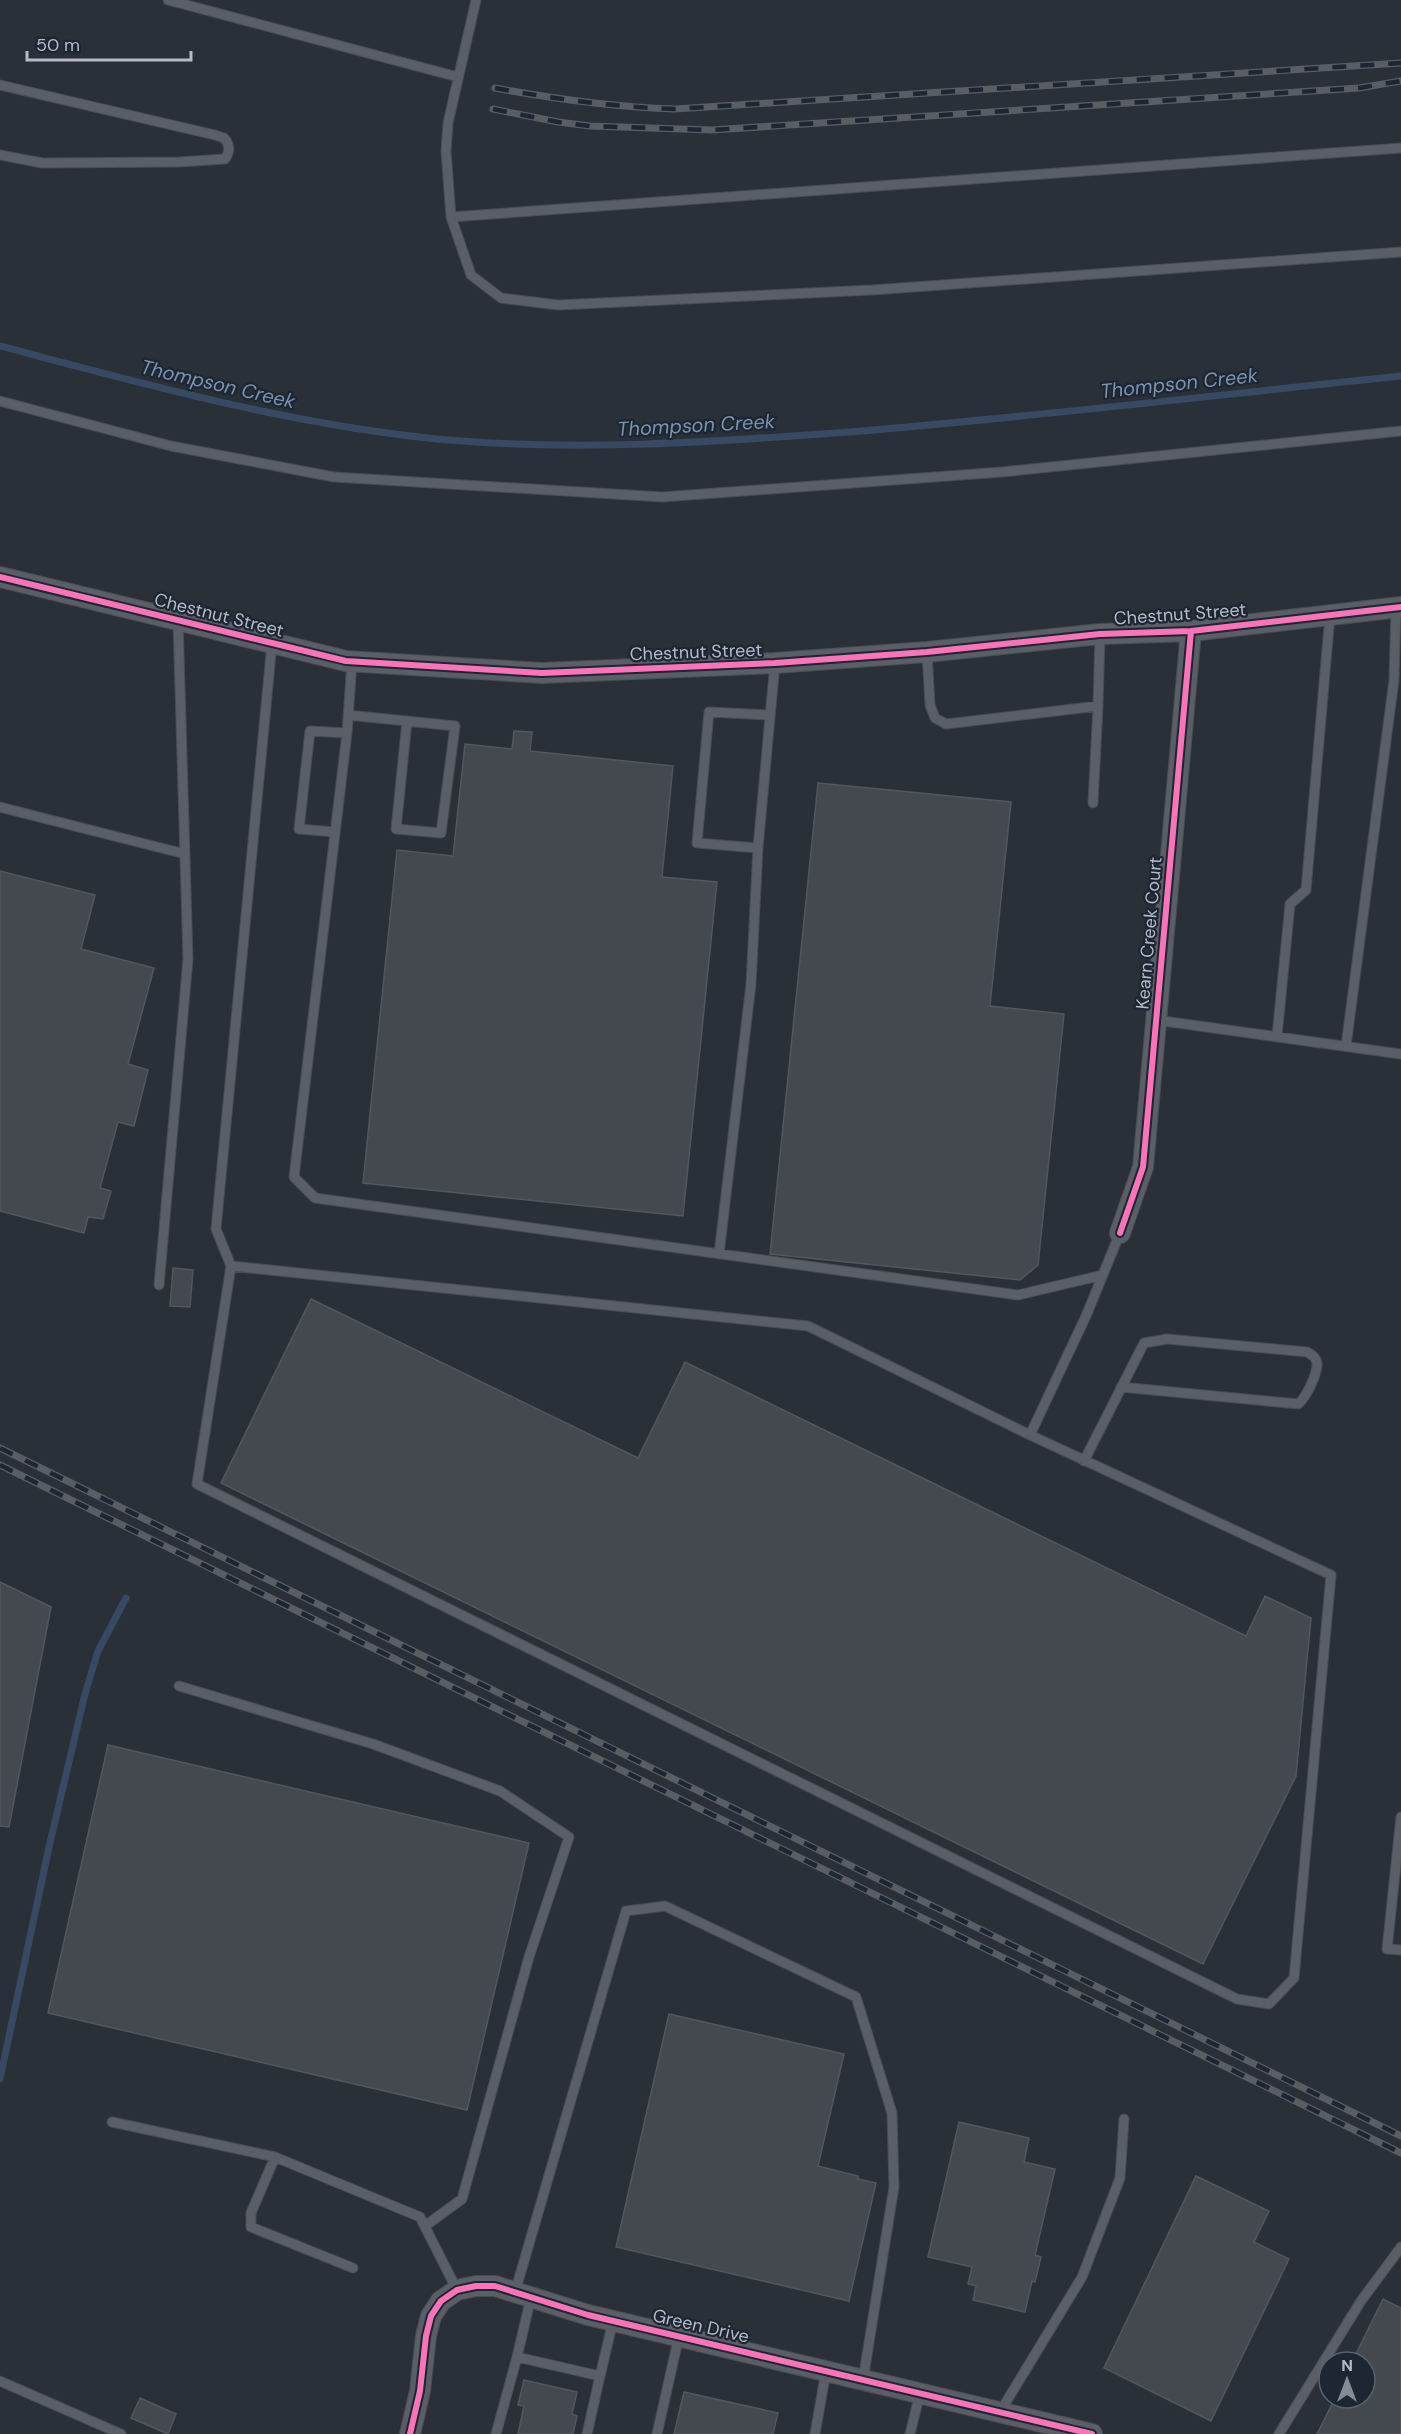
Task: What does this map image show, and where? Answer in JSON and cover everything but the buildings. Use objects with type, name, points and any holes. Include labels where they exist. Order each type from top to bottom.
[{"type":"street","name":"Chestnut Street","points":[[1,581],[352,661],[542,673],[775,663],[927,652],[1100,634],[1191,631],[1398,607]]},
{"type":"street","name":"Kearn Creek Court","points":[[1120,1233],[1143,1167],[1191,631]]},
{"type":"street","name":"Green Drive","points":[[457,2290],[476,2286],[495,2286],[613,2321],[1092,2434]]},
{"type":"street","points":[[410,2434],[420,2391],[426,2336],[431,2316],[441,2301],[457,2290]]},
{"type":"lane","points":[[168,0],[458,77]]},
{"type":"lane","points":[[476,0],[448,123],[446,151],[451,217],[471,275],[501,298],[558,305],[872,290],[1401,252]]},
{"type":"lane","points":[[0,85],[215,135],[224,138],[229,148],[225,159],[179,162],[42,163],[0,155]]},
{"type":"lane","points":[[451,217],[1401,148]]},
{"type":"lane","points":[[0,401],[171,446],[334,477],[662,497],[1002,472],[1401,431]]},
{"type":"lane","points":[[1346,1046],[1394,680],[1398,607]]},
{"type":"lane","points":[[1277,1036],[1290,904],[1306,890],[1327,672],[1330,615]]},
{"type":"lane","points":[[159,1285],[188,959],[178,620]]},
{"type":"lane","points":[[1093,803],[1100,634]]},
{"type":"lane","points":[[231,1266],[808,1326],[1084,1461],[1331,1575],[1294,1978],[1269,2004],[1238,1999],[197,1484],[231,1266],[216,1229],[272,643]]},
{"type":"lane","points":[[927,652],[930,705],[935,718],[946,724],[1098,706]]},
{"type":"lane","points":[[352,661],[347,733],[294,1177],[315,1198],[1018,1295],[1103,1275]]},
{"type":"lane","points":[[719,1254],[751,984],[758,848],[775,663]]},
{"type":"lane","points":[[758,848],[697,843],[709,712],[769,715]]},
{"type":"lane","points":[[348,715],[407,721],[454,726],[441,832],[396,829],[407,721]]},
{"type":"lane","points":[[335,832],[299,829],[310,731],[347,733]]},
{"type":"lane","points":[[0,807],[185,854]]},
{"type":"lane","points":[[1156,1020],[1400,1054]]},
{"type":"lane","points":[[1030,1435],[1120,1233]]},
{"type":"lane","points":[[1084,1461],[1120,1387],[1144,1343],[1167,1339],[1308,1352],[1317,1364],[1306,1399],[1298,1404],[1120,1387]]},
{"type":"lane","points":[[179,1686],[373,1744],[500,1791],[569,1837],[529,1957],[462,2199],[425,2226]]},
{"type":"lane","points":[[1401,1817],[1387,1949],[1401,1950]]},
{"type":"lane","points":[[496,2434],[517,2357],[523,2294],[626,1911],[665,1906],[856,1997],[892,2112],[894,2187],[863,2380]]},
{"type":"lane","points":[[1000,2412],[1082,2277],[1120,2178],[1124,2119]]},
{"type":"lane","points":[[112,2122],[274,2157],[420,2217],[457,2290]]},
{"type":"lane","points":[[274,2157],[251,2213],[251,2227],[353,2268]]},
{"type":"lane","points":[[1279,2434],[1361,2301],[1401,2247]]},
{"type":"lane","points":[[587,2434],[613,2321]]},
{"type":"lane","points":[[657,2434],[679,2336]]},
{"type":"lane","points":[[517,2357],[600,2376]]},
{"type":"lane","points":[[815,2434],[826,2371]]},
{"type":"lane","points":[[0,2381],[121,2434]]},
{"type":"lane","points":[[910,2434],[920,2393]]},
{"type":"waterway","name":"Thompson Creek","points":[[0,346],[271,413],[437,439],[540,445],[695,442],[849,432],[1056,413],[1401,376]]},
{"type":"waterway","points":[[0,2079],[49,1847],[85,1694],[98,1651],[126,1598]]},
{"type":"railway","points":[[495,88],[585,102],[675,109],[1401,63]]},
{"type":"railway","points":[[493,109],[590,126],[712,130],[1359,88],[1401,81]]},
{"type":"railway","points":[[0,1448],[1401,2136]]},
{"type":"railway","points":[[0,1465],[1401,2153]]},
{"type":"cycle path","points":[[0,577],[346,661],[542,673],[775,663],[927,652],[1100,634],[1191,631],[1401,607]]},
{"type":"cycle path","points":[[1120,1233],[1143,1167],[1191,631]]},
{"type":"cycle path","points":[[410,2434],[420,2391],[426,2336],[431,2316],[441,2301],[457,2290],[476,2286],[495,2286],[588,2315],[1092,2434]]}]
